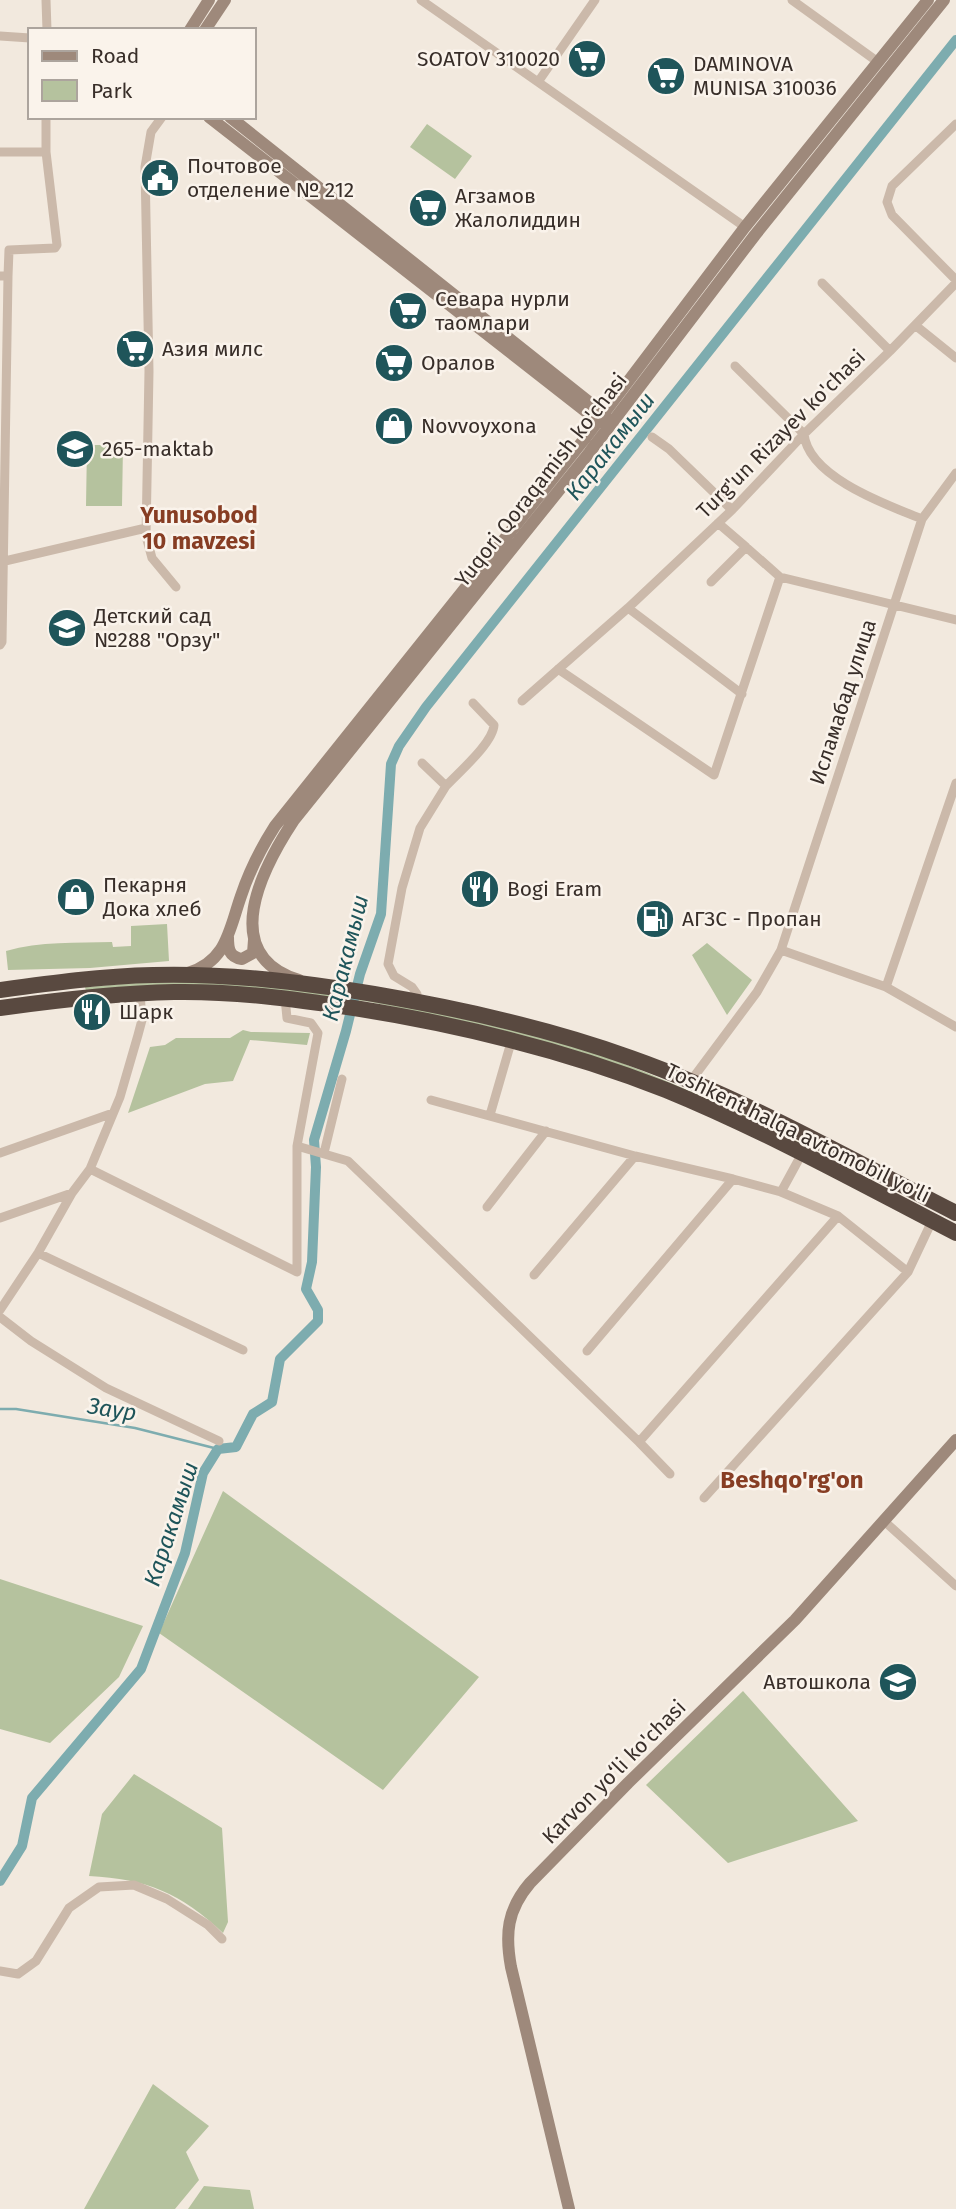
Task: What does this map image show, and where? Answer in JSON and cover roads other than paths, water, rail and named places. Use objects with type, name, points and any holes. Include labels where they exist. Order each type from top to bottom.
[{"type":"highway","name":"Toshkent halqa avtomobil yo'li","points":[[0,990],[75,980],[184,975],[248,977],[333,987],[481,1014],[557,1034],[633,1059],[690,1082],[836,1151],[956,1213]]},
{"type":"highway","points":[[75,980],[77,998]]},
{"type":"highway","name":"Toshkent halqa avtomobil yo'li","points":[[0,1008],[140,993],[212,993],[285,998],[366,1010],[512,1039],[666,1090],[828,1167],[956,1233]]},
{"type":"highway","points":[[828,1167],[836,1151]]},
{"type":"main road","points":[[191,28],[209,0]]},
{"type":"main road","points":[[206,28],[225,0]]},
{"type":"main road","name":"Yuqori Qoraqamish ko'chasi","points":[[254,940],[251,919],[257,895],[274,851],[294,820],[604,420],[745,227],[928,0]]},
{"type":"main road","name":"Yuqori Qoraqamish ko'chasi","points":[[184,975],[199,969],[222,949],[250,872],[275,826],[944,0]]},
{"type":"main road","points":[[212,119],[270,157],[604,420]]},
{"type":"main road","points":[[232,119],[270,157]]},
{"type":"main road","points":[[228,937],[231,955],[242,959],[253,953],[254,940]]},
{"type":"main road","points":[[254,940],[261,953],[275,968],[313,984]]},
{"type":"main road","name":"Karvon yo‘li ko'chasi","points":[[569,2209],[511,1968],[508,1928],[516,1901],[530,1883],[620,1792],[795,1620],[956,1440]]},
{"type":"street","points":[[47,0],[47,28]]},
{"type":"street","points":[[421,0],[745,227]]},
{"type":"street","points":[[538,82],[595,0]]},
{"type":"street","points":[[792,0],[878,62]]},
{"type":"street","points":[[0,36],[28,38]]},
{"type":"street","points":[[0,645],[5,561],[4,276],[9,250],[57,247],[46,152],[46,119]]},
{"type":"street","points":[[161,119],[151,132],[145,167],[149,371],[146,528],[147,544],[152,558],[176,587]]},
{"type":"street","points":[[956,124],[892,186],[887,202],[892,215],[956,282]]},
{"type":"street","points":[[0,152],[46,152]]},
{"type":"street","name":"Turg'un Rizayev ko'chasi","points":[[522,701],[628,608],[732,510],[956,282]]},
{"type":"street","points":[[822,283],[890,351]]},
{"type":"street","points":[[915,325],[956,358]]},
{"type":"street","points":[[735,366],[804,435],[805,444],[819,464],[867,497],[922,519]]},
{"type":"street","points":[[652,437],[732,510]]},
{"type":"street","name":"Исламабад улица","points":[[690,1082],[757,992],[781,950],[922,519],[956,473]]},
{"type":"street","points":[[718,523],[780,577],[956,620]]},
{"type":"street","points":[[5,561],[146,528]]},
{"type":"street","points":[[711,582],[746,547]]},
{"type":"street","points":[[558,668],[714,775],[780,577]]},
{"type":"street","points":[[628,608],[742,694]]},
{"type":"street","points":[[417,1001],[417,994],[412,987],[394,976],[388,964],[402,888],[420,828],[446,786],[483,747],[494,730],[494,725],[473,703]]},
{"type":"street","points":[[422,763],[446,786]]},
{"type":"street","points":[[886,986],[956,783]]},
{"type":"street","points":[[781,950],[886,986],[956,1027]]},
{"type":"street","points":[[0,1310],[90,1168],[120,1097],[142,1020],[140,993]]},
{"type":"street","points":[[90,1168],[297,1272],[297,1146],[318,1034],[311,1023],[287,1018],[285,998]]},
{"type":"street","points":[[490,1115],[512,1039]]},
{"type":"street","points":[[324,1153],[342,1079]]},
{"type":"street","points":[[430,1100],[780,1192],[838,1216],[908,1272]]},
{"type":"street","points":[[0,1153],[113,1114]]},
{"type":"street","points":[[488,1207],[546,1131]]},
{"type":"street","points":[[297,1146],[348,1161],[670,1474]]},
{"type":"street","points":[[534,1275],[635,1156]]},
{"type":"street","points":[[780,1192],[799,1159]]},
{"type":"street","points":[[587,1351],[733,1178]]},
{"type":"street","points":[[0,1218],[72,1193]]},
{"type":"street","points":[[639,1442],[838,1216]]},
{"type":"street","points":[[705,1498],[908,1272],[932,1221]]},
{"type":"street","points":[[38,1253],[243,1350]]},
{"type":"street","points":[[0,1317],[31,1341],[106,1388],[219,1441]]},
{"type":"street","points":[[884,1521],[956,1586]]},
{"type":"street","points":[[0,1971],[18,1974],[36,1961],[69,1908],[99,1887],[134,1885],[167,1899],[208,1925],[222,1939]]},
{"type":"waterway","name":"Каракамыш","points":[[0,1881],[22,1846],[32,1798],[141,1669],[185,1553],[203,1473],[218,1449],[236,1447],[253,1414],[272,1402],[280,1359],[318,1321],[318,1310],[306,1289],[312,1262],[316,1167],[314,1140],[360,974],[381,914],[391,764],[399,746],[426,707],[956,40]]},
{"type":"waterway","name":"Заур","points":[[0,1409],[16,1409],[135,1428],[218,1449]]},
{"type":"place","name":"SOATOV 310020","points":[[587,59]]},
{"type":"place","name":"DAMINOVA MUNISA 310036","points":[[666,76]]},
{"type":"place","name":"Почтовое отделение № 212","points":[[160,178]]},
{"type":"place","name":"Агзамов Жалолиддин","points":[[428,208]]},
{"type":"place","name":"Севара нурли таомлари","points":[[408,311]]},
{"type":"place","name":"Азия милс","points":[[135,349]]},
{"type":"place","name":"Оралов","points":[[394,363]]},
{"type":"place","name":"Novvoyxona","points":[[394,426]]},
{"type":"place","name":"265-maktab","points":[[75,449]]},
{"type":"place","name":"Детский сад №288 \"Орзу\"","points":[[67,628]]},
{"type":"place","name":"Bogi Eram","points":[[480,889]]},
{"type":"place","name":"Пекарня Дока хлеб","points":[[76,897]]},
{"type":"place","name":"АГЗС - Пропан","points":[[655,919]]},
{"type":"place","name":"Шарк","points":[[92,1012]]},
{"type":"place","name":"Автошкола","points":[[898,1682]]},
{"type":"district","name":"Yunusobod 10 mavzesi","points":[[199,528]]},
{"type":"district","name":"Beshqo'rg'on","points":[[792,1480]]}]
